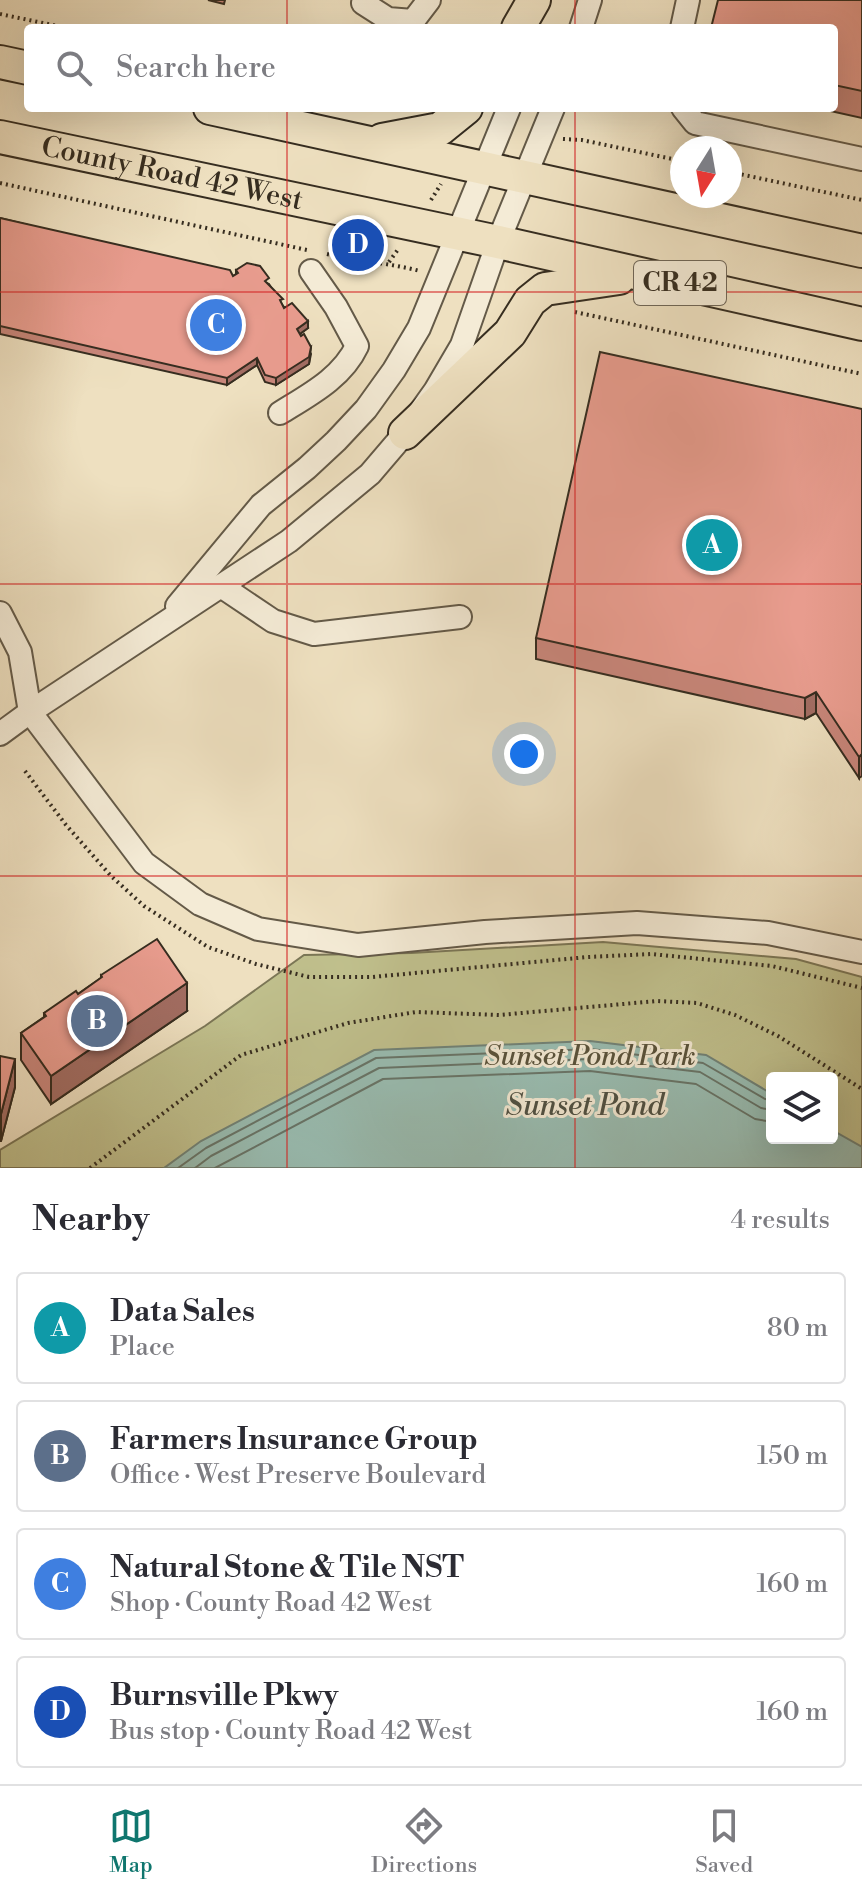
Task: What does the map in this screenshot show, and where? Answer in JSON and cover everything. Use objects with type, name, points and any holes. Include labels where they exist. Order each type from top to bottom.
[{"type":"highway","points":[[520,24],[534,0]]},
{"type":"highway","points":[[0,62],[24,67]]},
{"type":"highway","name":"CR 42","points":[[228,112],[862,251]]},
{"type":"highway","points":[[369,143],[440,129],[461,112]]},
{"type":"highway","name":"County Road 42 West","points":[[0,137],[498,242],[862,324]]},
{"type":"highway","points":[[405,433],[510,333],[530,301],[545,289],[645,275]]},
{"type":"street","points":[[364,0],[363,3],[388,19],[413,21],[429,0]]},
{"type":"street","points":[[538,24],[547,0]]},
{"type":"street","points":[[582,24],[590,0]]},
{"type":"street","points":[[683,24],[688,0]]},
{"type":"street","points":[[161,626],[261,505],[307,468],[366,409],[419,328],[507,112]]},
{"type":"street","points":[[0,734],[289,541],[333,508],[370,474],[435,391],[462,345],[498,242],[551,112]]},
{"type":"street","points":[[686,112],[695,123],[862,159]]},
{"type":"street","points":[[280,413],[324,386],[357,346],[336,307],[311,271]]},
{"type":"street","points":[[221,586],[273,621],[314,634],[460,617]]},
{"type":"street","points":[[0,613],[20,652],[30,712],[144,863],[200,904],[258,929],[358,945],[485,932],[637,923],[768,933],[862,952]]},
{"type":"path","points":[[0,14],[48,24]]},
{"type":"path","points":[[582,140],[670,158]]},
{"type":"path","points":[[742,175],[862,200]]},
{"type":"path","points":[[0,183],[361,262],[396,265]]},
{"type":"path","points":[[574,312],[862,374]]},
{"type":"path","points":[[90,1168],[241,1055],[348,1023],[416,1012],[499,1015],[657,1001],[697,1003],[735,1015],[778,1036],[862,1089]]},
{"type":"green space","name":"Sunset Pond Park","points":[[603,942],[796,959],[862,977],[862,1168],[0,1168],[0,1150],[205,1026],[304,955],[411,953]]},
{"type":"water","name":"Sunset Pond","points":[[590,1041],[706,1055],[766,1090],[766,1144],[838,1144],[838,1133],[862,1147],[862,1168],[164,1168],[201,1141],[374,1050]]},
{"type":"building","points":[[718,0],[862,0],[862,91],[838,86],[838,24],[712,24]]},
{"type":"building","points":[[0,218],[230,270],[233,276],[247,263],[260,266],[269,278],[265,281],[283,299],[280,300],[284,308],[292,303],[308,321],[297,329],[301,336],[304,334],[311,347],[309,357],[276,378],[265,375],[257,358],[227,378],[0,326]]},
{"type":"building","points":[[600,352],[862,409],[862,754],[859,757],[816,692],[805,698],[536,638]]},
{"type":"building","points":[[157,939],[187,983],[51,1076],[21,1033],[46,1016],[44,1013],[76,991],[78,994],[101,975]]},
{"type":"building","points":[[0,1056],[15,1059],[1,1114],[0,1114]]},
{"type":"place","name":"Burnsville Pkwy","points":[[358,245]]},
{"type":"place","name":"Natural Stone & Tile NST","points":[[216,325]]},
{"type":"place","name":"Data Sales","points":[[712,545]]},
{"type":"place","name":"Farmers Insurance Group","points":[[97,1021]]}]
